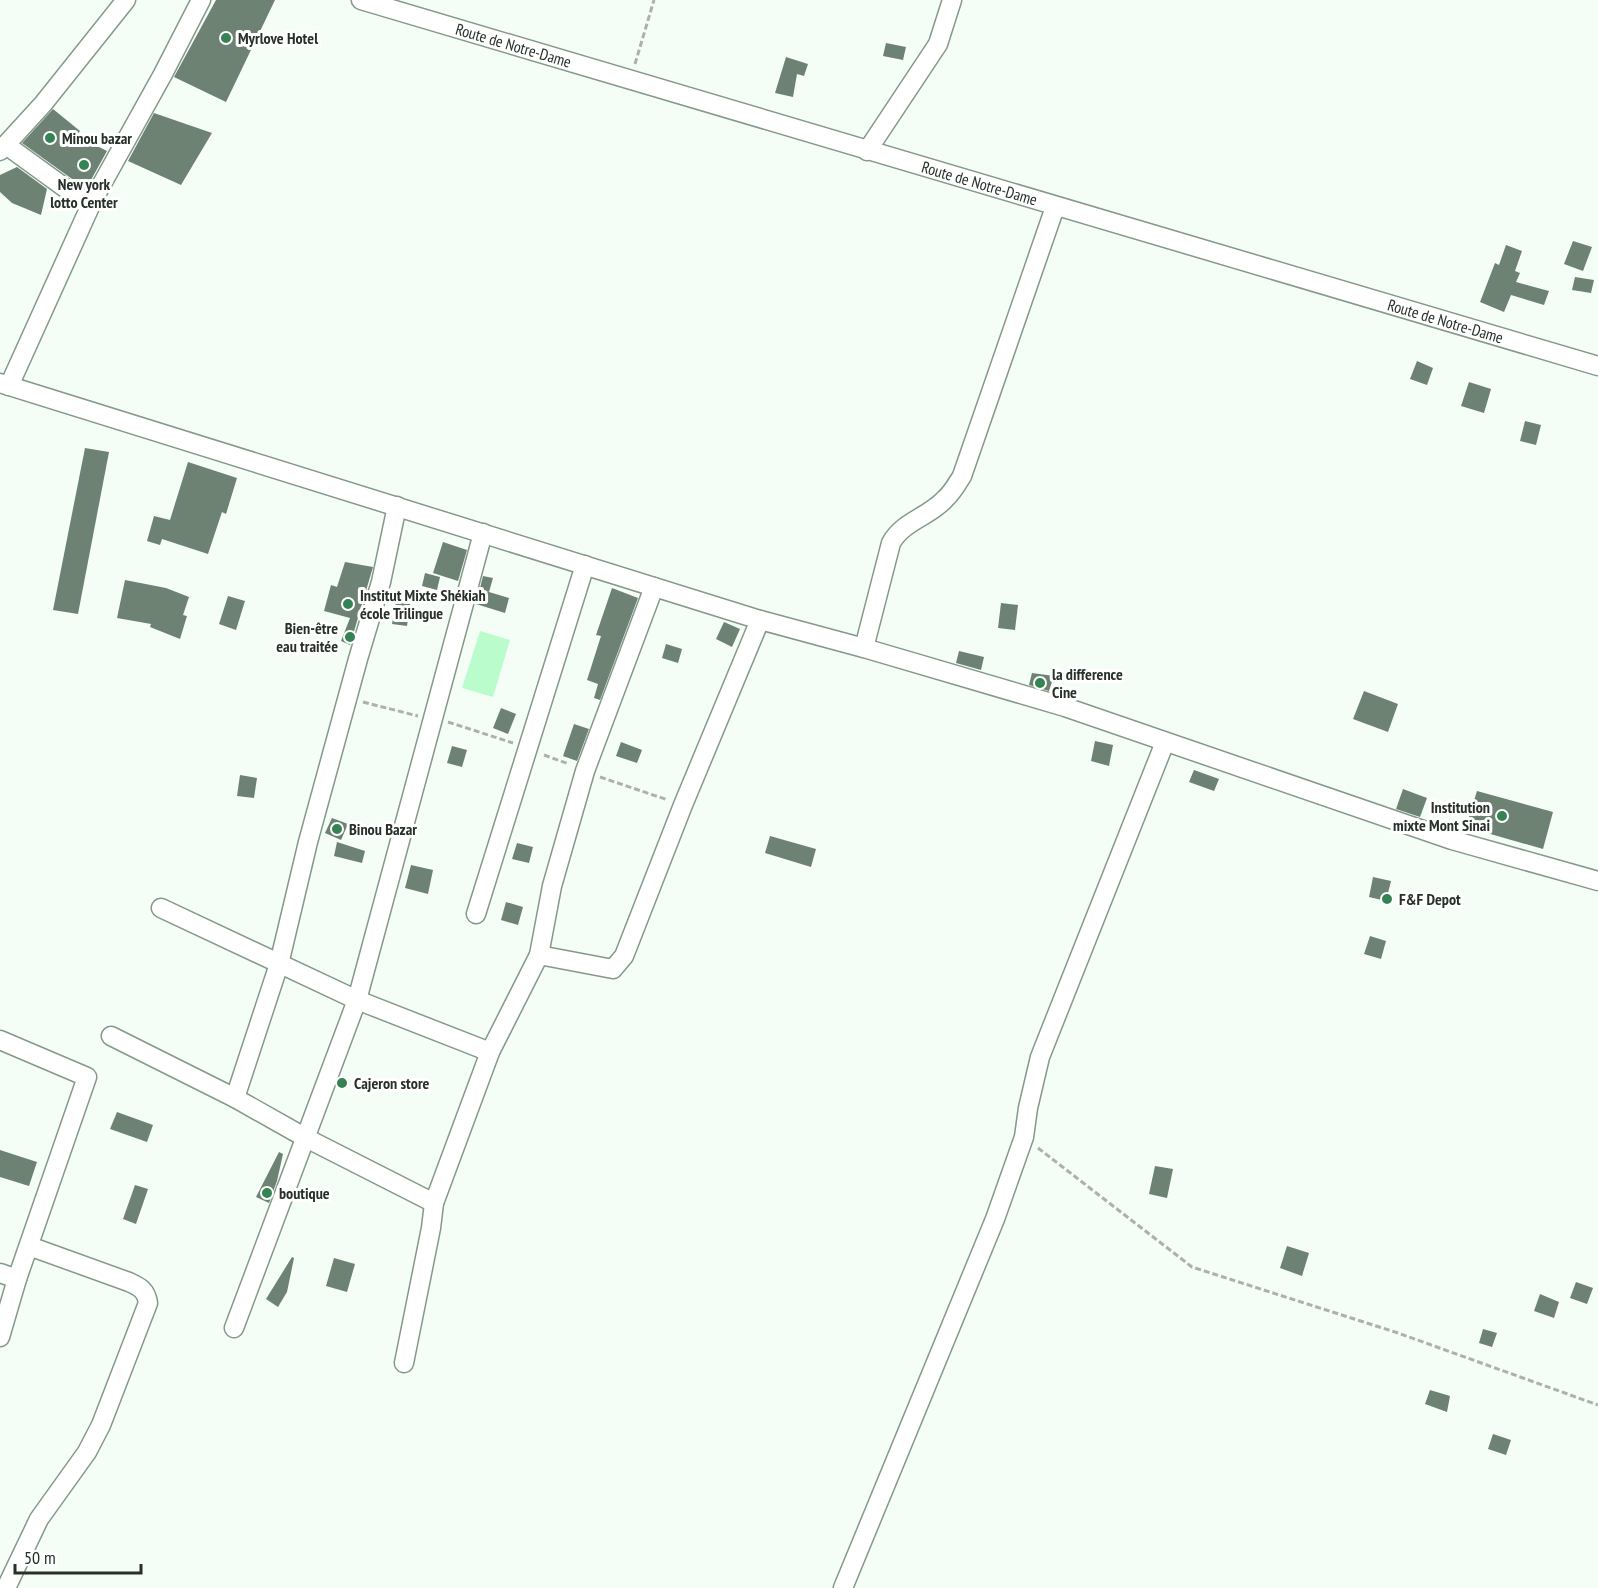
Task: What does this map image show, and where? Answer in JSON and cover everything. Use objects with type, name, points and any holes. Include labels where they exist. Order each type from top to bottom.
[{"type":"street","points":[[90,206],[3,148],[43,104],[126,0]]},
{"type":"street","points":[[201,0],[90,206],[4,385],[760,620],[1065,707],[1452,840],[1598,881]]},
{"type":"street","name":"Route de Notre-Dame","points":[[361,0],[1598,366]]},
{"type":"street","points":[[867,151],[938,44],[952,0]]},
{"type":"street","points":[[864,648],[891,543],[896,533],[945,500],[962,476],[1055,207]]},
{"type":"street","points":[[235,1098],[279,964],[308,842],[381,582],[397,506]]},
{"type":"street","points":[[234,1328],[357,1000],[483,533]]},
{"type":"street","points":[[476,914],[585,565]]},
{"type":"street","points":[[404,1363],[434,1203],[490,1052],[538,955],[552,886],[585,771],[654,587]]},
{"type":"street","points":[[538,955],[613,969],[624,956],[683,805],[760,620]]},
{"type":"street","points":[[843,1588],[995,1219],[1024,1137],[1040,1057],[1165,742]]},
{"type":"street","points":[[160,908],[357,1000],[490,1052]]},
{"type":"street","points":[[111,1036],[235,1098],[306,1138],[434,1203]]},
{"type":"street","points":[[0,1040],[87,1077],[29,1245],[9,1276],[0,1337]]},
{"type":"street","points":[[6,1588],[39,1519],[77,1468],[101,1425],[148,1303],[146,1293],[140,1287],[29,1245]]},
{"type":"path","points":[[631,81],[654,0]]},
{"type":"path","points":[[1024,1137],[1192,1267],[1398,1333],[1598,1406]]},
{"type":"green space","points":[[480,631],[510,640],[493,697],[462,688]]},
{"type":"building","name":"Myrlove Hotel","points":[[216,0],[275,0],[226,102],[174,77]]},
{"type":"building","points":[[886,43],[906,47],[903,60],[883,56]]},
{"type":"building","points":[[786,57],[808,64],[804,76],[797,74],[793,97],[775,93]]},
{"type":"building","points":[[53,109],[80,131],[77,136],[107,151],[86,189],[22,143]]},
{"type":"building","points":[[154,113],[212,133],[181,185],[128,161]]},
{"type":"building","points":[[17,167],[47,189],[41,215],[12,203],[0,192],[0,175]]},
{"type":"building","points":[[1573,241],[1592,247],[1583,271],[1564,264]]},
{"type":"building","points":[[1506,245],[1522,251],[1515,271],[1520,273],[1516,282],[1549,291],[1544,305],[1511,295],[1504,312],[1480,302],[1495,263],[1499,265]]},
{"type":"building","points":[[1575,277],[1594,280],[1591,293],[1572,290]]},
{"type":"building","points":[[1417,361],[1433,368],[1427,385],[1410,379]]},
{"type":"building","points":[[1469,382],[1491,389],[1484,413],[1461,406]]},
{"type":"building","points":[[1525,421],[1541,425],[1536,445],[1520,441]]},
{"type":"building","points":[[85,448],[109,452],[78,614],[53,610]]},
{"type":"building","points":[[188,462],[237,478],[226,514],[222,512],[208,554],[162,539],[160,545],[147,541],[154,516],[170,520]]},
{"type":"building","points":[[443,542],[467,550],[458,581],[433,573]]},
{"type":"building","points":[[345,562],[373,567],[350,645],[341,641],[350,618],[324,611],[331,585],[337,587]]},
{"type":"building","points":[[425,573],[440,577],[437,590],[422,586]]},
{"type":"building","points":[[483,576],[493,578],[489,592],[480,588]]},
{"type":"building","points":[[125,580],[166,588],[189,597],[183,615],[187,616],[180,639],[150,627],[151,624],[117,618]]},
{"type":"building","points":[[612,588],[638,598],[600,700],[594,698],[598,684],[587,680],[601,636],[596,635]]},
{"type":"building","points":[[479,589],[509,598],[505,613],[476,604]]},
{"type":"building","points":[[228,596],[245,601],[236,630],[219,624]]},
{"type":"building","points":[[396,602],[410,604],[407,626],[392,624]]},
{"type":"building","points":[[1001,603],[1018,605],[1015,630],[998,628]]},
{"type":"building","points":[[724,622],[740,629],[732,647],[716,639]]},
{"type":"building","points":[[666,644],[682,649],[678,663],[662,658]]},
{"type":"building","points":[[959,651],[984,657],[981,670],[956,663]]},
{"type":"building","name":"la difference Cine","points":[[1032,673],[1054,676],[1049,691],[1029,685]]},
{"type":"building","points":[[1364,691],[1398,704],[1388,732],[1353,719]]},
{"type":"building","points":[[501,708],[516,714],[508,734],[493,728]]},
{"type":"building","points":[[574,724],[589,729],[577,761],[563,756]]},
{"type":"building","points":[[1095,741],[1113,745],[1109,766],[1091,761]]},
{"type":"building","points":[[621,742],[642,750],[637,763],[616,756]]},
{"type":"building","points":[[452,746],[467,750],[462,767],[447,763]]},
{"type":"building","points":[[1194,770],[1219,779],[1214,791],[1189,782]]},
{"type":"building","points":[[240,775],[257,778],[254,798],[237,796]]},
{"type":"building","points":[[1403,789],[1427,798],[1420,817],[1396,809]]},
{"type":"building","points":[[1477,791],[1553,812],[1543,849],[1466,827]]},
{"type":"building","name":"Binou Bazar","points":[[332,818],[348,824],[341,840],[325,833]]},
{"type":"building","points":[[770,836],[816,849],[811,867],[765,853]]},
{"type":"building","points":[[337,842],[365,851],[362,863],[334,856]]},
{"type":"building","points":[[517,843],[533,847],[529,863],[512,859]]},
{"type":"building","points":[[411,865],[433,870],[428,894],[405,888]]},
{"type":"building","points":[[1373,877],[1391,881],[1386,901],[1369,897]]},
{"type":"building","points":[[506,902],[523,907],[518,925],[501,920]]},
{"type":"building","points":[[1370,936],[1386,941],[1381,959],[1364,954]]},
{"type":"building","points":[[117,1112],[153,1125],[147,1142],[110,1129]]},
{"type":"building","points":[[0,1150],[37,1162],[29,1186],[0,1177]]},
{"type":"building","points":[[279,1152],[283,1154],[269,1203],[256,1197]]},
{"type":"building","points":[[1155,1166],[1173,1169],[1167,1198],[1149,1194]]},
{"type":"building","points":[[135,1185],[148,1189],[136,1224],[123,1219]]},
{"type":"building","points":[[1287,1246],[1309,1253],[1302,1276],[1280,1268]]},
{"type":"building","points":[[292,1257],[294,1258],[287,1292],[278,1307],[266,1299]]},
{"type":"building","points":[[334,1258],[355,1264],[347,1292],[326,1286]]},
{"type":"building","points":[[1576,1282],[1593,1288],[1587,1304],[1570,1298]]},
{"type":"building","points":[[1540,1294],[1559,1302],[1554,1318],[1534,1311]]},
{"type":"building","points":[[1483,1329],[1497,1333],[1492,1347],[1479,1343]]},
{"type":"building","points":[[1430,1390],[1450,1396],[1447,1412],[1425,1404]]},
{"type":"building","points":[[1493,1434],[1511,1440],[1506,1455],[1488,1449]]},
{"type":"place","name":"Myrlove Hotel","points":[[226,38]]},
{"type":"place","name":"Minou bazar","points":[[50,138]]},
{"type":"place","name":"New york lotto Center","points":[[84,165]]},
{"type":"place","name":"Institut Mixte Shékiah école Trilingue","points":[[348,604]]},
{"type":"place","name":"Bien-être eau traitée","points":[[350,637]]},
{"type":"place","name":"la difference Cine","points":[[1040,683]]},
{"type":"place","name":"Institution mixte Mont Sinai","points":[[1502,816]]},
{"type":"place","name":"Binou Bazar","points":[[337,829]]},
{"type":"place","name":"F&F Depot","points":[[1387,899]]},
{"type":"place","name":"Cajeron store","points":[[342,1083]]},
{"type":"place","name":"boutique","points":[[267,1193]]}]
